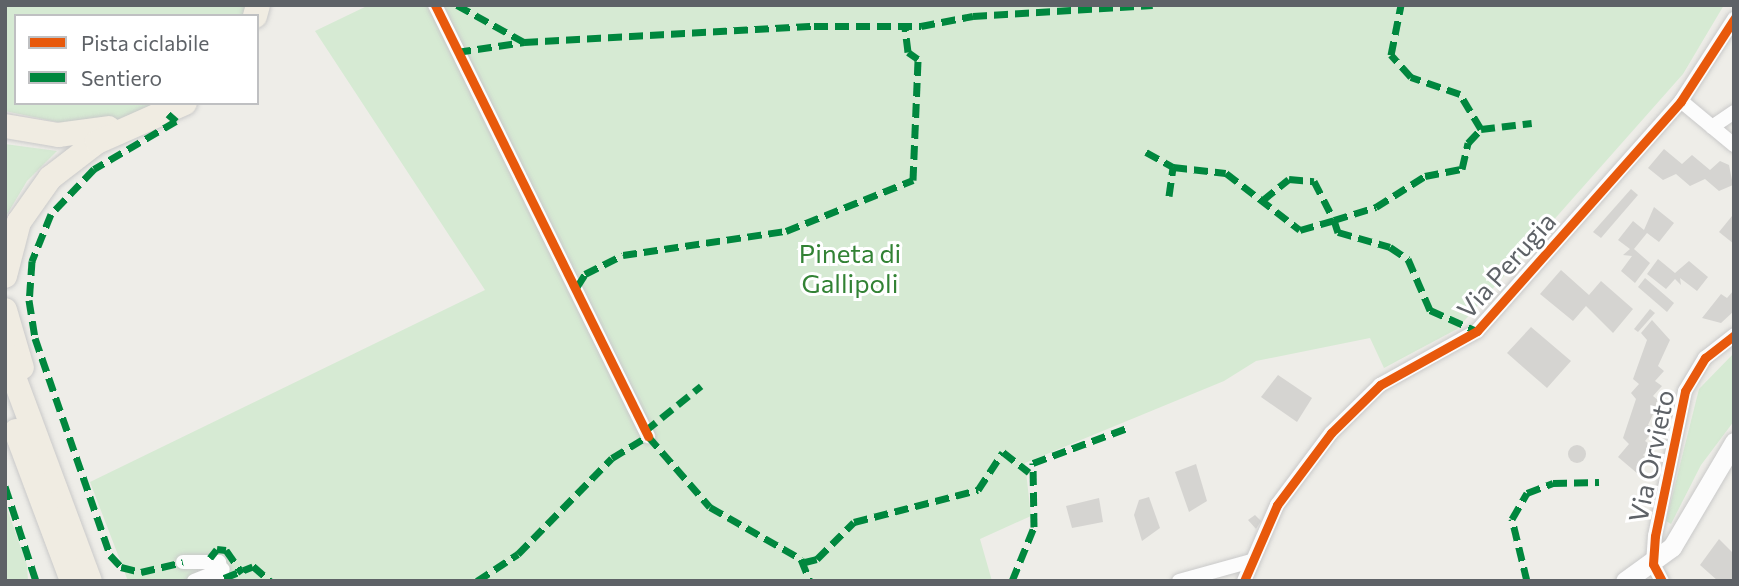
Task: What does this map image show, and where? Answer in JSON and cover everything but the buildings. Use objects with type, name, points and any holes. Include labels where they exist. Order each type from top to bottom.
[{"type":"highway","points":[[5,126],[77,134],[180,105]]},
{"type":"highway","points":[[5,275],[19,222],[50,178],[97,142],[182,105]]},
{"type":"highway","points":[[5,310],[70,526]]},
{"type":"highway","points":[[5,353],[90,581]]},
{"type":"highway","points":[[5,401],[72,581]]},
{"type":"street","points":[[435,5],[648,436]]},
{"type":"street","name":"Via Perugia","points":[[1244,581],[1277,505],[1331,433],[1380,385],[1477,331],[1681,102],[1734,19]]},
{"type":"street","points":[[1681,102],[1734,145]]},
{"type":"street","points":[[1712,127],[1734,111]]},
{"type":"street","name":"Via Orvieto","points":[[1658,572],[1685,391],[1705,358],[1734,335]]},
{"type":"street","name":"Via Orvieto","points":[[1625,581],[1658,572],[1734,442]]},
{"type":"street","points":[[183,562],[210,558],[223,575],[194,581]]},
{"type":"street","points":[[1179,581],[1251,561]]},
{"type":"green space","points":[[5,5],[248,5],[246,14],[14,14],[14,105],[157,105],[102,125],[76,126],[5,111]]},
{"type":"green space","name":"Pineta di Gallipoli","points":[[369,5],[1724,5],[1683,74],[1457,329],[1384,368],[1370,338],[1256,361],[1224,381],[1025,463],[1031,516],[980,539],[992,581],[128,581],[90,482],[485,290],[315,31]]},
{"type":"green space","points":[[5,144],[57,151],[27,181],[5,218]]},
{"type":"green space","points":[[1734,353],[1734,421],[1701,465],[1671,524],[1666,521],[1699,389]]},
{"type":"green space","points":[[5,503],[27,565],[28,581],[5,581]]},
{"type":"marked path","points":[[457,5],[524,42]]},
{"type":"marked path","points":[[457,52],[524,42],[814,26],[921,26],[973,16],[1153,5]]},
{"type":"marked path","points":[[1263,200],[1289,179],[1314,181],[1334,220],[1376,207],[1425,176],[1462,169],[1468,143],[1481,129],[1460,94],[1411,77],[1391,55],[1401,5]]},
{"type":"marked path","points":[[577,287],[585,274],[623,255],[786,231],[913,180],[918,59],[908,52],[905,27]]},
{"type":"marked path","points":[[168,114],[176,121],[94,169],[51,214],[32,261],[29,300],[35,338],[110,555],[121,567],[141,572],[183,562]]},
{"type":"marked path","points":[[1481,129],[1532,123]]},
{"type":"marked path","points":[[1146,152],[1173,167],[1226,173],[1300,230],[1334,220],[1338,232],[1390,247],[1408,259],[1430,310],[1477,331]]},
{"type":"marked path","points":[[1169,196],[1173,167]]},
{"type":"marked path","points":[[645,431],[701,386]]},
{"type":"marked path","points":[[1012,581],[1034,527],[1033,463],[1130,427]]},
{"type":"marked path","points":[[477,581],[518,554],[612,458],[648,436],[710,507],[801,559],[810,581]]},
{"type":"marked path","points":[[805,562],[817,559],[854,522],[978,490],[1003,452],[1029,472]]},
{"type":"marked path","points":[[1527,581],[1512,519],[1527,493],[1553,483],[1599,482]]},
{"type":"marked path","points":[[5,486],[36,581]]},
{"type":"marked path","points":[[210,558],[217,549],[226,550],[242,573]]},
{"type":"marked path","points":[[224,578],[253,566],[270,581]]},
{"type":"cycle path","points":[[435,5],[648,436]]},
{"type":"cycle path","points":[[1244,581],[1277,505],[1331,433],[1380,385],[1477,331],[1681,101],[1734,19]]},
{"type":"cycle path","points":[[1662,581],[1653,564],[1655,536],[1685,391],[1705,358],[1734,335]]}]
